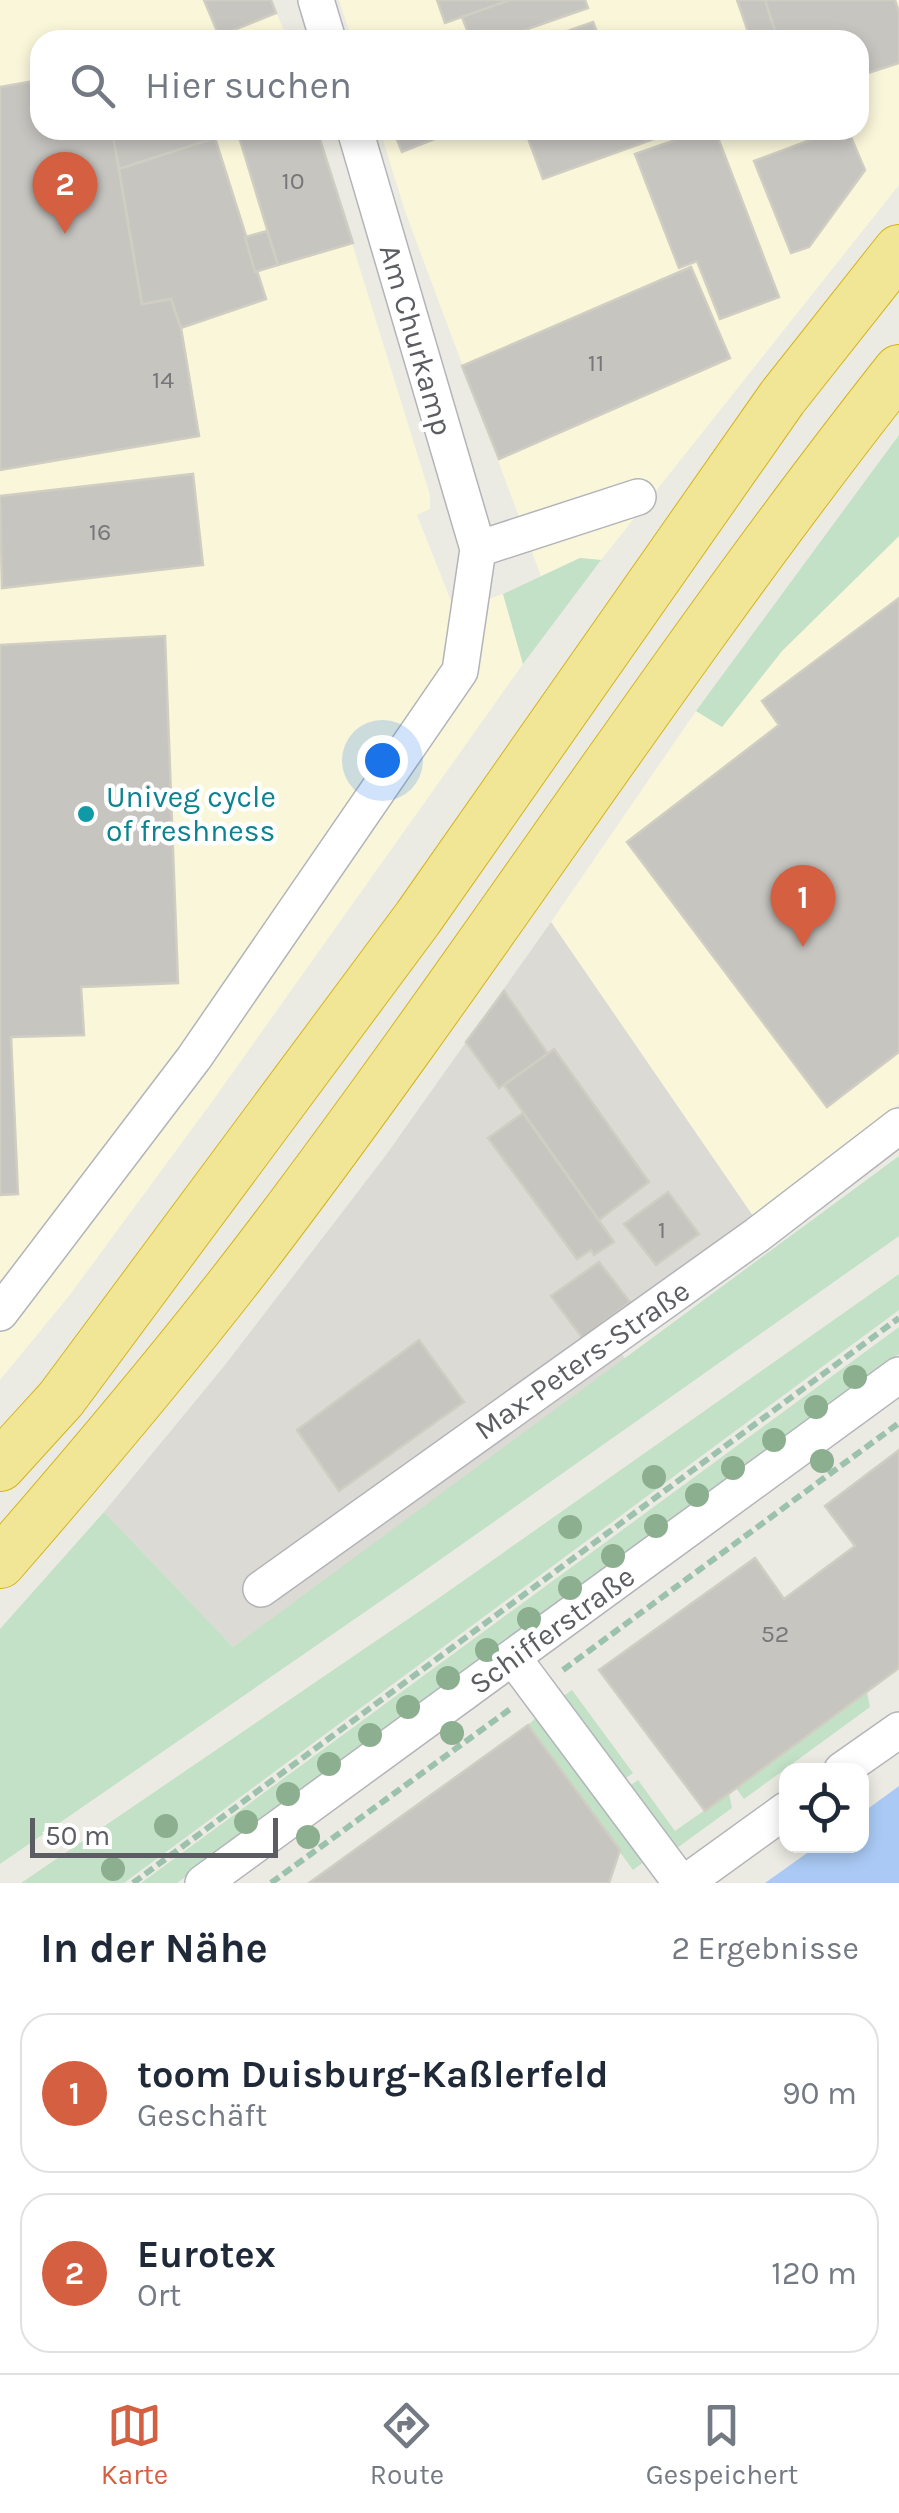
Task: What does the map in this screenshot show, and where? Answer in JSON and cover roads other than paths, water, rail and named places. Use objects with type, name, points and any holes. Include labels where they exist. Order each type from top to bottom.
[{"type":"highway","points":[[0,1466],[61,1400],[418,918],[782,398],[899,250]]},
{"type":"highway","points":[[0,1563],[118,1426],[273,1232],[472,959],[662,685],[899,370]]},
{"type":"street","points":[[316,0],[325,30]]},
{"type":"street","name":"Am Churkamp","points":[[357,140],[478,549]]},
{"type":"street","points":[[0,1313],[194,1058],[460,671],[478,549],[638,497]]},
{"type":"street","name":"Max-Peters-Straße","points":[[261,1588],[758,1234],[899,1126]]},
{"type":"street","name":"Schifferstraße","points":[[203,1883],[899,1375]]},
{"type":"street","points":[[514,1659],[683,1883],[779,1815]]},
{"type":"street","points":[[852,1763],[899,1730]]},
{"type":"water","points":[[899,1786],[899,1883],[765,1883],[807,1853],[869,1853],[869,1808]]},
{"type":"place","name":"Eurotex","points":[[65,234]]},
{"type":"place","name":"Univeg cycle of freshness","points":[[86,814]]},
{"type":"place","name":"toom Duisburg-Kaßlerfeld","points":[[803,947]]}]
